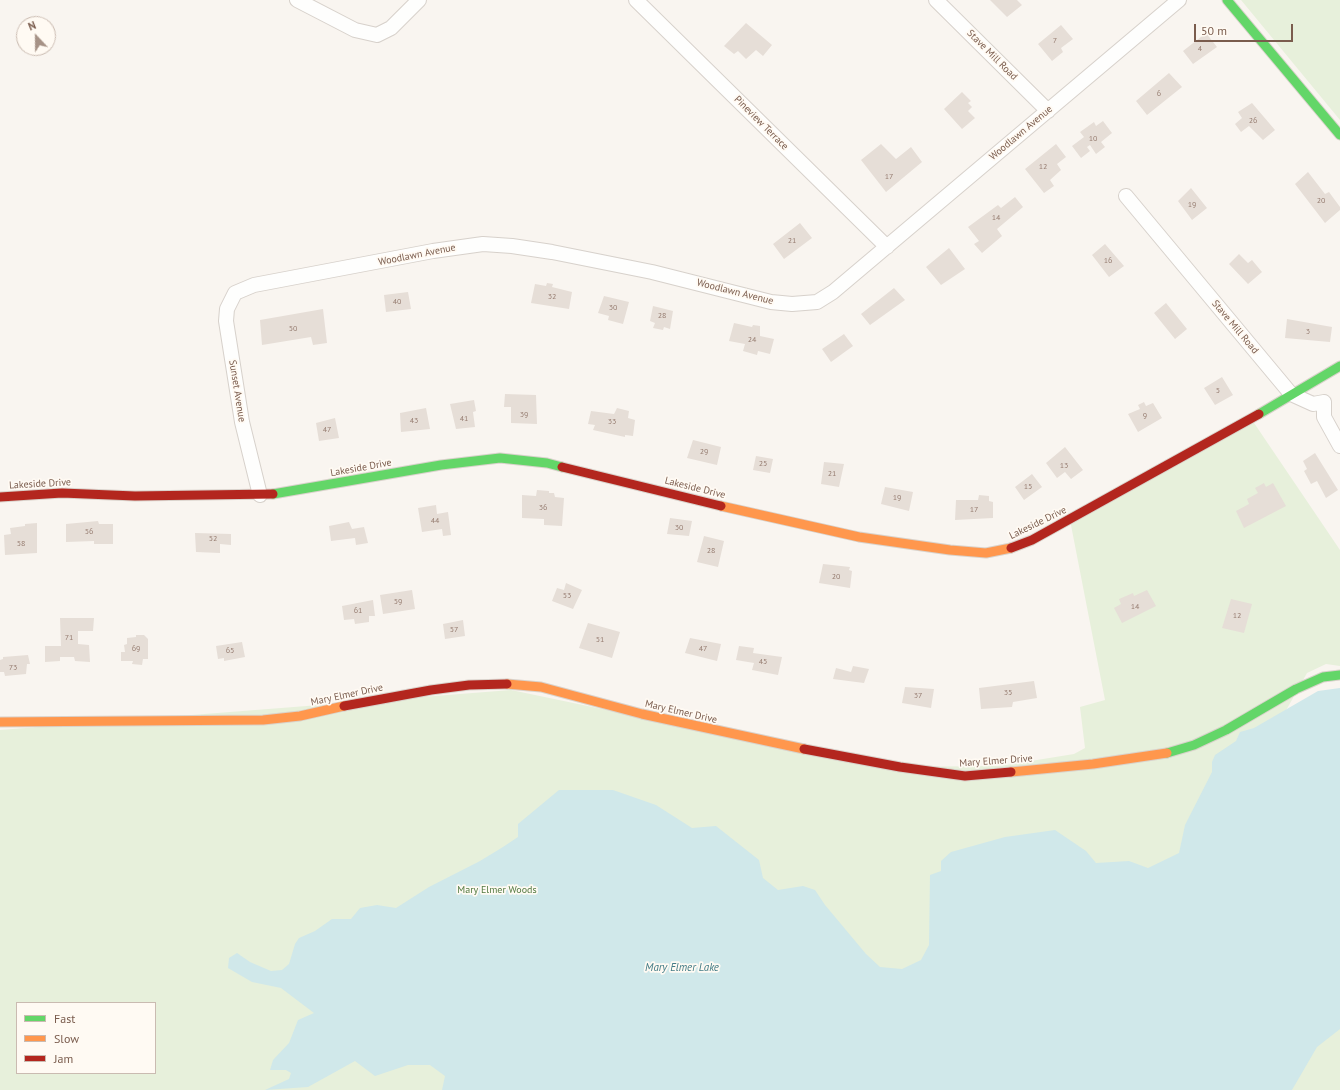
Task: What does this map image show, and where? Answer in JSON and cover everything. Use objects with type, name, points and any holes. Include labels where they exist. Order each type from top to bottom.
[{"type":"street","points":[[297,0],[355,30],[377,35],[391,28],[419,0]]},
{"type":"street","name":"Pineview Terrace","points":[[636,0],[887,247]]},
{"type":"street","name":"Stave Mill Road","points":[[936,0],[1048,111]]},
{"type":"street","name":"Woodlawn Avenue","points":[[239,291],[254,285],[433,251],[483,244],[512,246],[552,252],[652,272],[771,302],[804,303],[825,298],[1179,0]]},
{"type":"street","points":[[1227,0],[1340,135]]},
{"type":"street","name":"Stave Mill Road","points":[[1126,196],[1291,394],[1313,404],[1324,402],[1324,417],[1340,446]]},
{"type":"street","name":"Sunset Avenue","points":[[239,291],[235,293],[230,302],[226,321],[242,422],[260,495]]},
{"type":"street","name":"Lakeside Drive","points":[[0,497],[62,493],[143,496],[275,494],[475,460],[500,458],[521,459],[590,472],[722,506],[859,537],[950,550],[986,553],[1010,548],[1032,540],[1249,420],[1340,366]]},
{"type":"street","name":"Mary Elmer Drive","points":[[0,722],[264,720],[300,716],[351,705],[469,684],[511,684],[541,687],[642,714],[748,738],[900,767],[965,776],[1093,764],[1163,754],[1194,745],[1226,730],[1296,689],[1323,677],[1340,675]]},
{"type":"green space","points":[[1241,0],[1340,0],[1340,120]]},
{"type":"green space","name":"Mary Elmer Woods","points":[[1250,417],[1340,550],[1340,666],[1326,664],[1307,673],[1284,714],[1340,692],[1340,1090],[0,1090],[0,730],[511,690],[880,767],[1000,766],[1074,754],[1085,748],[1080,707],[1105,700],[1070,520]]},
{"type":"water","name":"Mary Elmer Lake","points":[[1340,688],[1340,1029],[1317,1047],[1292,1090],[442,1090],[445,1076],[430,1065],[408,1065],[375,1076],[355,1061],[308,1087],[265,1090],[289,1079],[291,1073],[286,1070],[270,1070],[273,1060],[289,1043],[298,1020],[314,1013],[281,988],[252,982],[228,968],[229,958],[237,953],[250,962],[271,971],[282,970],[289,964],[295,944],[299,938],[315,931],[332,919],[351,919],[360,908],[377,905],[396,908],[429,887],[480,861],[518,837],[518,824],[559,790],[613,790],[656,805],[692,828],[716,826],[759,860],[763,878],[778,890],[803,886],[815,890],[825,905],[866,954],[880,967],[902,969],[921,960],[929,945],[930,875],[941,871],[941,861],[951,852],[1005,837],[1055,830],[1086,851],[1096,863],[1129,861],[1148,868],[1179,853],[1185,825],[1212,772],[1212,762],[1215,755],[1236,741],[1240,732],[1254,728],[1318,691]]},
{"type":"building","points":[[990,0],[1017,0],[1022,5],[1007,17]]},
{"type":"building","points":[[746,23],[772,45],[763,56],[756,50],[746,59],[738,51],[734,54],[724,46]]},
{"type":"building","points":[[1061,25],[1073,39],[1061,48],[1063,52],[1052,61],[1038,44]]},
{"type":"building","points":[[1206,33],[1217,47],[1193,64],[1183,51]]},
{"type":"building","points":[[1169,73],[1182,87],[1147,115],[1136,101]]},
{"type":"building","points":[[962,92],[971,101],[968,103],[972,107],[968,111],[975,118],[962,129],[944,109]]},
{"type":"building","points":[[1252,103],[1275,130],[1263,140],[1249,126],[1241,132],[1235,124],[1242,118],[1238,112]]},
{"type":"building","points":[[1103,121],[1112,133],[1101,142],[1105,147],[1096,154],[1090,145],[1087,147],[1090,151],[1081,158],[1072,146],[1084,137],[1080,132],[1094,122],[1096,126]]},
{"type":"building","points":[[881,144],[896,159],[911,147],[922,162],[886,192],[861,160]]},
{"type":"building","points":[[1056,144],[1066,157],[1057,164],[1061,170],[1050,180],[1054,186],[1044,193],[1025,169]]},
{"type":"building","points":[[1308,172],[1325,194],[1329,192],[1340,207],[1340,210],[1325,223],[1295,184]]},
{"type":"building","points":[[1191,188],[1207,208],[1192,220],[1178,201]]},
{"type":"building","points":[[1015,197],[1023,207],[997,229],[1002,236],[982,253],[974,244],[979,241],[968,227],[998,205],[1001,208]]},
{"type":"building","points":[[800,223],[812,238],[784,259],[773,244]]},
{"type":"building","points":[[1105,244],[1124,266],[1109,277],[1092,255]]},
{"type":"building","points":[[949,248],[965,269],[941,285],[926,267]]},
{"type":"building","points":[[1239,254],[1248,263],[1252,260],[1262,272],[1248,284],[1229,264]]},
{"type":"building","points":[[547,283],[553,284],[552,287],[572,292],[569,309],[531,303],[535,284],[546,286]]},
{"type":"building","points":[[894,288],[905,300],[870,325],[861,314]]},
{"type":"building","points":[[408,292],[411,309],[386,312],[384,295]]},
{"type":"building","points":[[604,296],[629,302],[623,324],[608,320],[609,316],[598,313]]},
{"type":"building","points":[[1166,303],[1187,329],[1175,339],[1154,313]]},
{"type":"building","points":[[653,306],[673,311],[670,329],[664,327],[663,330],[653,328],[655,323],[650,321]]},
{"type":"building","points":[[323,309],[327,343],[313,345],[311,337],[262,345],[260,320]]},
{"type":"building","points":[[1287,319],[1332,327],[1330,342],[1285,338]]},
{"type":"building","points":[[734,323],[752,327],[753,325],[760,326],[760,336],[774,339],[770,354],[758,351],[757,355],[743,351],[745,344],[729,341]]},
{"type":"building","points":[[844,334],[853,346],[831,362],[822,349]]},
{"type":"building","points":[[1222,377],[1233,395],[1215,405],[1204,388]]},
{"type":"building","points":[[505,394],[536,395],[537,424],[511,423],[511,407],[504,407]]},
{"type":"building","points":[[474,400],[476,411],[473,412],[475,427],[456,429],[450,404]]},
{"type":"building","points":[[1144,402],[1146,406],[1153,403],[1162,418],[1138,432],[1128,414],[1140,409],[1138,405]]},
{"type":"building","points":[[426,408],[430,429],[401,432],[400,413]]},
{"type":"building","points":[[617,408],[629,411],[628,418],[635,420],[633,436],[625,435],[625,437],[593,430],[595,425],[588,424],[591,411],[614,414]]},
{"type":"building","points":[[335,418],[339,438],[319,441],[316,423]]},
{"type":"building","points":[[693,440],[721,447],[717,465],[687,458]]},
{"type":"building","points":[[1065,447],[1083,470],[1071,479],[1065,472],[1057,478],[1046,463]]},
{"type":"building","points":[[1315,453],[1338,490],[1326,498],[1317,481],[1311,484],[1304,471],[1307,469],[1303,461]]},
{"type":"building","points":[[756,456],[773,459],[770,473],[753,470]]},
{"type":"building","points":[[824,462],[844,464],[839,487],[821,484]]},
{"type":"building","points":[[1032,474],[1042,487],[1024,500],[1015,487]]},
{"type":"building","points":[[1264,483],[1266,487],[1273,483],[1286,506],[1244,528],[1236,511],[1249,504],[1247,499],[1258,493],[1255,488]]},
{"type":"building","points":[[885,487],[913,492],[909,511],[881,504]]},
{"type":"building","points":[[537,490],[549,491],[549,493],[554,493],[555,497],[564,498],[562,526],[544,525],[544,519],[522,518],[522,495],[536,496]]},
{"type":"building","points":[[979,495],[989,496],[989,501],[993,502],[993,518],[955,520],[956,500],[978,500]]},
{"type":"building","points":[[436,505],[437,514],[448,512],[451,535],[443,536],[442,529],[422,532],[418,508]]},
{"type":"building","points":[[670,518],[692,521],[689,536],[667,534]]},
{"type":"building","points":[[98,521],[99,524],[113,524],[113,544],[94,544],[94,541],[66,542],[66,524]]},
{"type":"building","points":[[349,522],[352,529],[364,527],[368,543],[356,545],[355,538],[331,541],[329,526]]},
{"type":"building","points":[[37,523],[37,553],[5,555],[4,535],[11,534],[10,528],[25,526],[25,524]]},
{"type":"building","points":[[195,533],[231,534],[231,545],[220,544],[220,553],[196,552]]},
{"type":"building","points":[[704,536],[724,541],[718,567],[697,562]]},
{"type":"building","points":[[823,564],[850,567],[849,570],[852,571],[850,588],[819,583]]},
{"type":"building","points":[[566,583],[582,590],[573,609],[552,601],[557,588],[564,590]]},
{"type":"building","points":[[412,590],[415,609],[383,614],[380,595]]},
{"type":"building","points":[[1147,590],[1156,606],[1122,623],[1114,608],[1121,604],[1119,599],[1133,593],[1134,596]]},
{"type":"building","points":[[1231,599],[1252,604],[1244,633],[1222,628]]},
{"type":"building","points":[[373,600],[375,616],[369,616],[369,622],[355,624],[354,619],[344,620],[342,606]]},
{"type":"building","points":[[60,618],[94,618],[93,631],[78,631],[78,644],[89,645],[90,662],[75,661],[74,657],[60,657],[60,661],[45,662],[45,646],[61,646]]},
{"type":"building","points":[[463,620],[465,636],[445,639],[443,624]]},
{"type":"building","points":[[588,623],[620,632],[612,658],[579,648]]},
{"type":"building","points":[[136,635],[144,635],[148,639],[148,659],[143,659],[142,665],[132,664],[133,661],[121,661],[121,652],[125,652],[124,645],[127,644],[127,638],[136,637]]},
{"type":"building","points":[[690,638],[721,644],[717,661],[685,653]]},
{"type":"building","points":[[242,642],[245,657],[224,661],[224,658],[218,659],[216,646]]},
{"type":"building","points":[[739,646],[754,648],[753,653],[782,657],[778,675],[752,670],[754,663],[736,660]]},
{"type":"building","points":[[28,655],[30,664],[27,664],[26,674],[5,676],[4,672],[0,672],[0,660],[3,659],[3,657]]},
{"type":"building","points":[[853,666],[869,669],[864,683],[833,679],[836,668],[851,672]]},
{"type":"building","points":[[1034,681],[1037,698],[1013,702],[1012,707],[981,709],[979,688]]},
{"type":"building","points":[[905,687],[934,689],[931,708],[902,703]]},
{"type":"traffic: fast","points":[[1227,0],[1340,135]]},
{"type":"traffic: fast","points":[[1259,414],[1340,366]]},
{"type":"traffic: fast","points":[[273,494],[441,465],[500,458],[547,463],[562,467]]},
{"type":"traffic: fast","points":[[1167,753],[1194,745],[1226,730],[1296,689],[1323,677],[1340,675]]},
{"type":"traffic: slow","points":[[721,506],[859,537],[950,550],[986,553],[1011,548]]},
{"type":"traffic: slow","points":[[507,684],[541,687],[642,714],[804,749]]},
{"type":"traffic: slow","points":[[0,722],[263,720],[300,716],[344,706]]},
{"type":"traffic: slow","points":[[1011,772],[1093,764],[1167,753]]},
{"type":"traffic: jam","points":[[1011,548],[1032,540],[1259,414]]},
{"type":"traffic: jam","points":[[562,467],[721,506]]},
{"type":"traffic: jam","points":[[0,497],[62,493],[135,496],[273,494]]},
{"type":"traffic: jam","points":[[344,706],[431,690],[469,685],[507,684]]},
{"type":"traffic: jam","points":[[804,749],[900,767],[965,776],[1011,772]]}]
